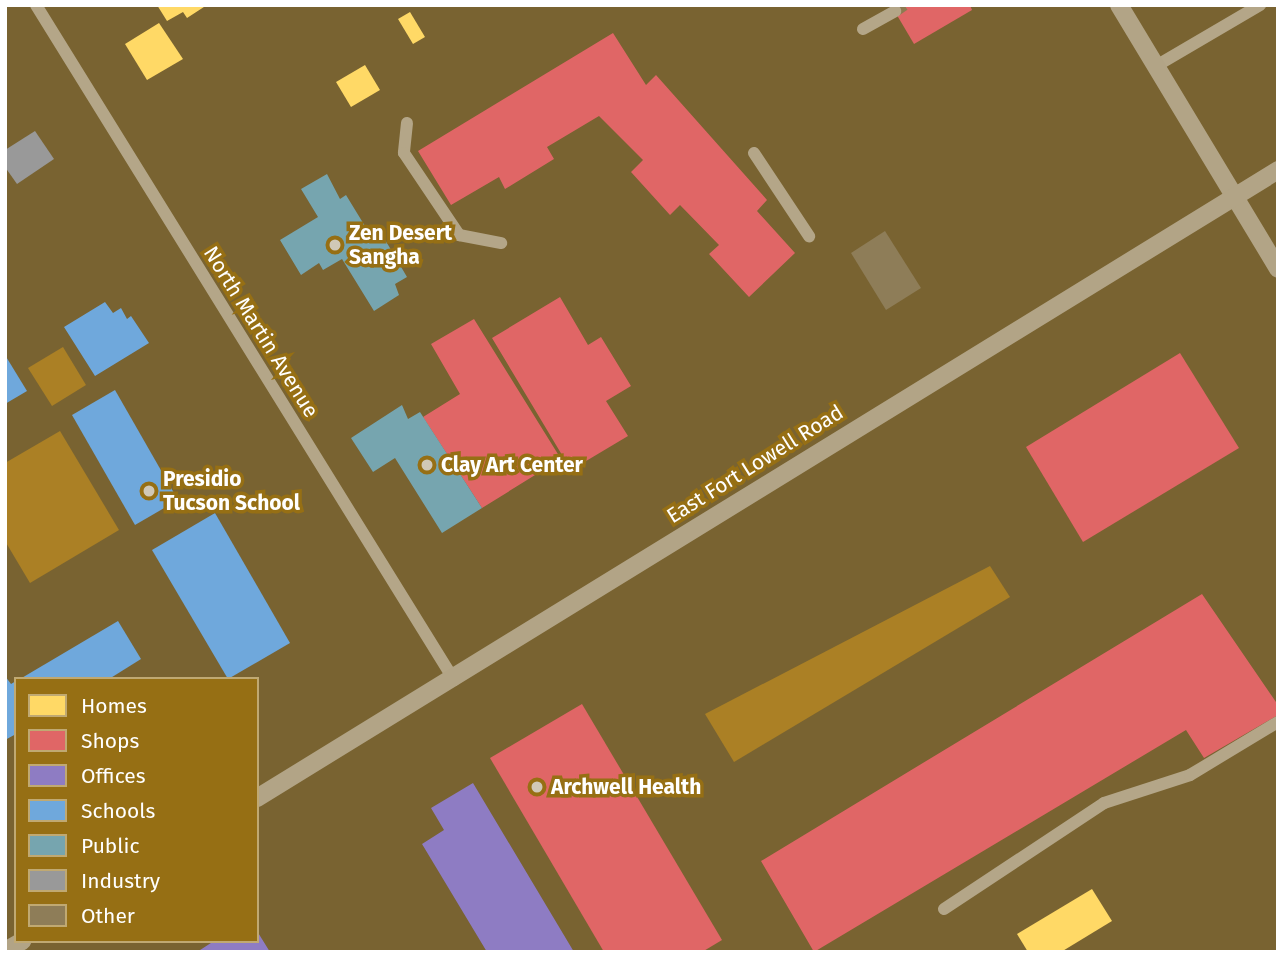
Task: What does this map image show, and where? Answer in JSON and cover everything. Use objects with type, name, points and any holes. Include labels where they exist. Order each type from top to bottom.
[{"type":"main road","points":[[1119,5],[1278,269]]},
{"type":"main road","name":"East Fort Lowell Road","points":[[259,797],[454,680],[830,443],[1237,199],[1278,170]]},
{"type":"street","name":"North Martin Avenue","points":[[36,5],[454,680]]},
{"type":"street","points":[[1156,66],[1260,5]]},
{"type":"street","points":[[863,29],[895,11]]},
{"type":"street","points":[[407,123],[404,153],[459,235],[501,243]]},
{"type":"street","points":[[754,153],[809,236]]},
{"type":"street","points":[[944,909],[962,893],[1104,803],[1190,775],[1278,722]]},
{"type":"shaded area","points":[[63,347],[86,385],[52,406],[28,368]]},
{"type":"shaded area","points":[[60,431],[119,530],[30,583],[5,541],[5,463]]},
{"type":"shaded area","points":[[990,566],[1010,597],[734,762],[705,714]]},
{"type":"building: Homes","points":[[157,5],[207,5],[187,18],[183,12],[167,21]]},
{"type":"building: Homes","points":[[410,12],[425,37],[413,44],[398,19]]},
{"type":"building: Homes","points":[[159,23],[183,59],[147,80],[125,44]]},
{"type":"building: Homes","points":[[365,65],[380,90],[351,107],[336,82]]},
{"type":"building: Homes","points":[[1092,889],[1112,921],[1061,952],[1028,952],[1017,934]]},
{"type":"building: Shops","points":[[891,5],[970,5],[972,10],[914,44]]},
{"type":"building: Shops","points":[[613,33],[646,85],[656,75],[767,200],[757,211],[795,253],[749,297],[709,254],[719,245],[680,205],[670,215],[631,172],[643,160],[599,116],[547,147],[554,159],[505,189],[499,177],[451,205],[418,151]]},
{"type":"building: Shops","points":[[560,297],[588,345],[601,337],[631,386],[606,401],[628,436],[571,470],[492,338]]},
{"type":"building: Shops","points":[[474,319],[561,459],[482,508],[423,417],[460,394],[431,344]]},
{"type":"building: Shops","points":[[1180,353],[1239,448],[1083,542],[1026,447]]},
{"type":"building: Shops","points":[[1202,594],[1278,705],[1278,715],[1204,758],[1186,730],[814,952],[761,861]]},
{"type":"building: Shops","points":[[582,704],[722,940],[702,952],[604,952],[490,758]]},
{"type":"building: Offices","points":[[473,783],[574,952],[487,952],[422,844],[444,830],[431,808]]},
{"type":"building: Offices","points":[[259,934],[270,952],[197,952],[211,943],[259,943]]},
{"type":"building: Schools","points":[[105,302],[113,313],[121,308],[127,319],[131,316],[149,343],[95,376],[64,327]]},
{"type":"building: Schools","points":[[5,355],[27,391],[5,404]]},
{"type":"building: Schools","points":[[115,390],[178,500],[135,525],[72,415]]},
{"type":"building: Schools","points":[[215,513],[290,643],[231,677],[227,677],[152,550]]},
{"type":"building: Schools","points":[[118,621],[141,659],[112,677],[23,677]]},
{"type":"building: Schools","points":[[5,676],[11,684],[14,682],[14,735],[5,740]]},
{"type":"building: Public","name":"Zen Desert Sangha","points":[[327,174],[340,199],[346,195],[368,231],[377,226],[407,277],[395,284],[399,295],[374,311],[342,259],[323,270],[319,263],[301,275],[280,240],[318,217],[301,189]]},
{"type":"building: Public","name":"Clay Art Center","points":[[402,405],[408,419],[420,412],[482,508],[442,533],[395,458],[373,472],[351,438]]},
{"type":"building: Industry","points":[[35,131],[54,159],[17,184],[5,167],[5,150]]},
{"type":"building: Other","points":[[885,231],[921,288],[886,310],[851,253]]},
{"type":"tunnel","points":[[895,11],[904,5]]},
{"type":"place","name":"Zen Desert Sangha","points":[[335,245]]},
{"type":"place","name":"Clay Art Center","points":[[427,465]]},
{"type":"place","name":"Presidio Tucson School","points":[[149,491]]},
{"type":"place","name":"Archwell Health","points":[[537,787]]}]
